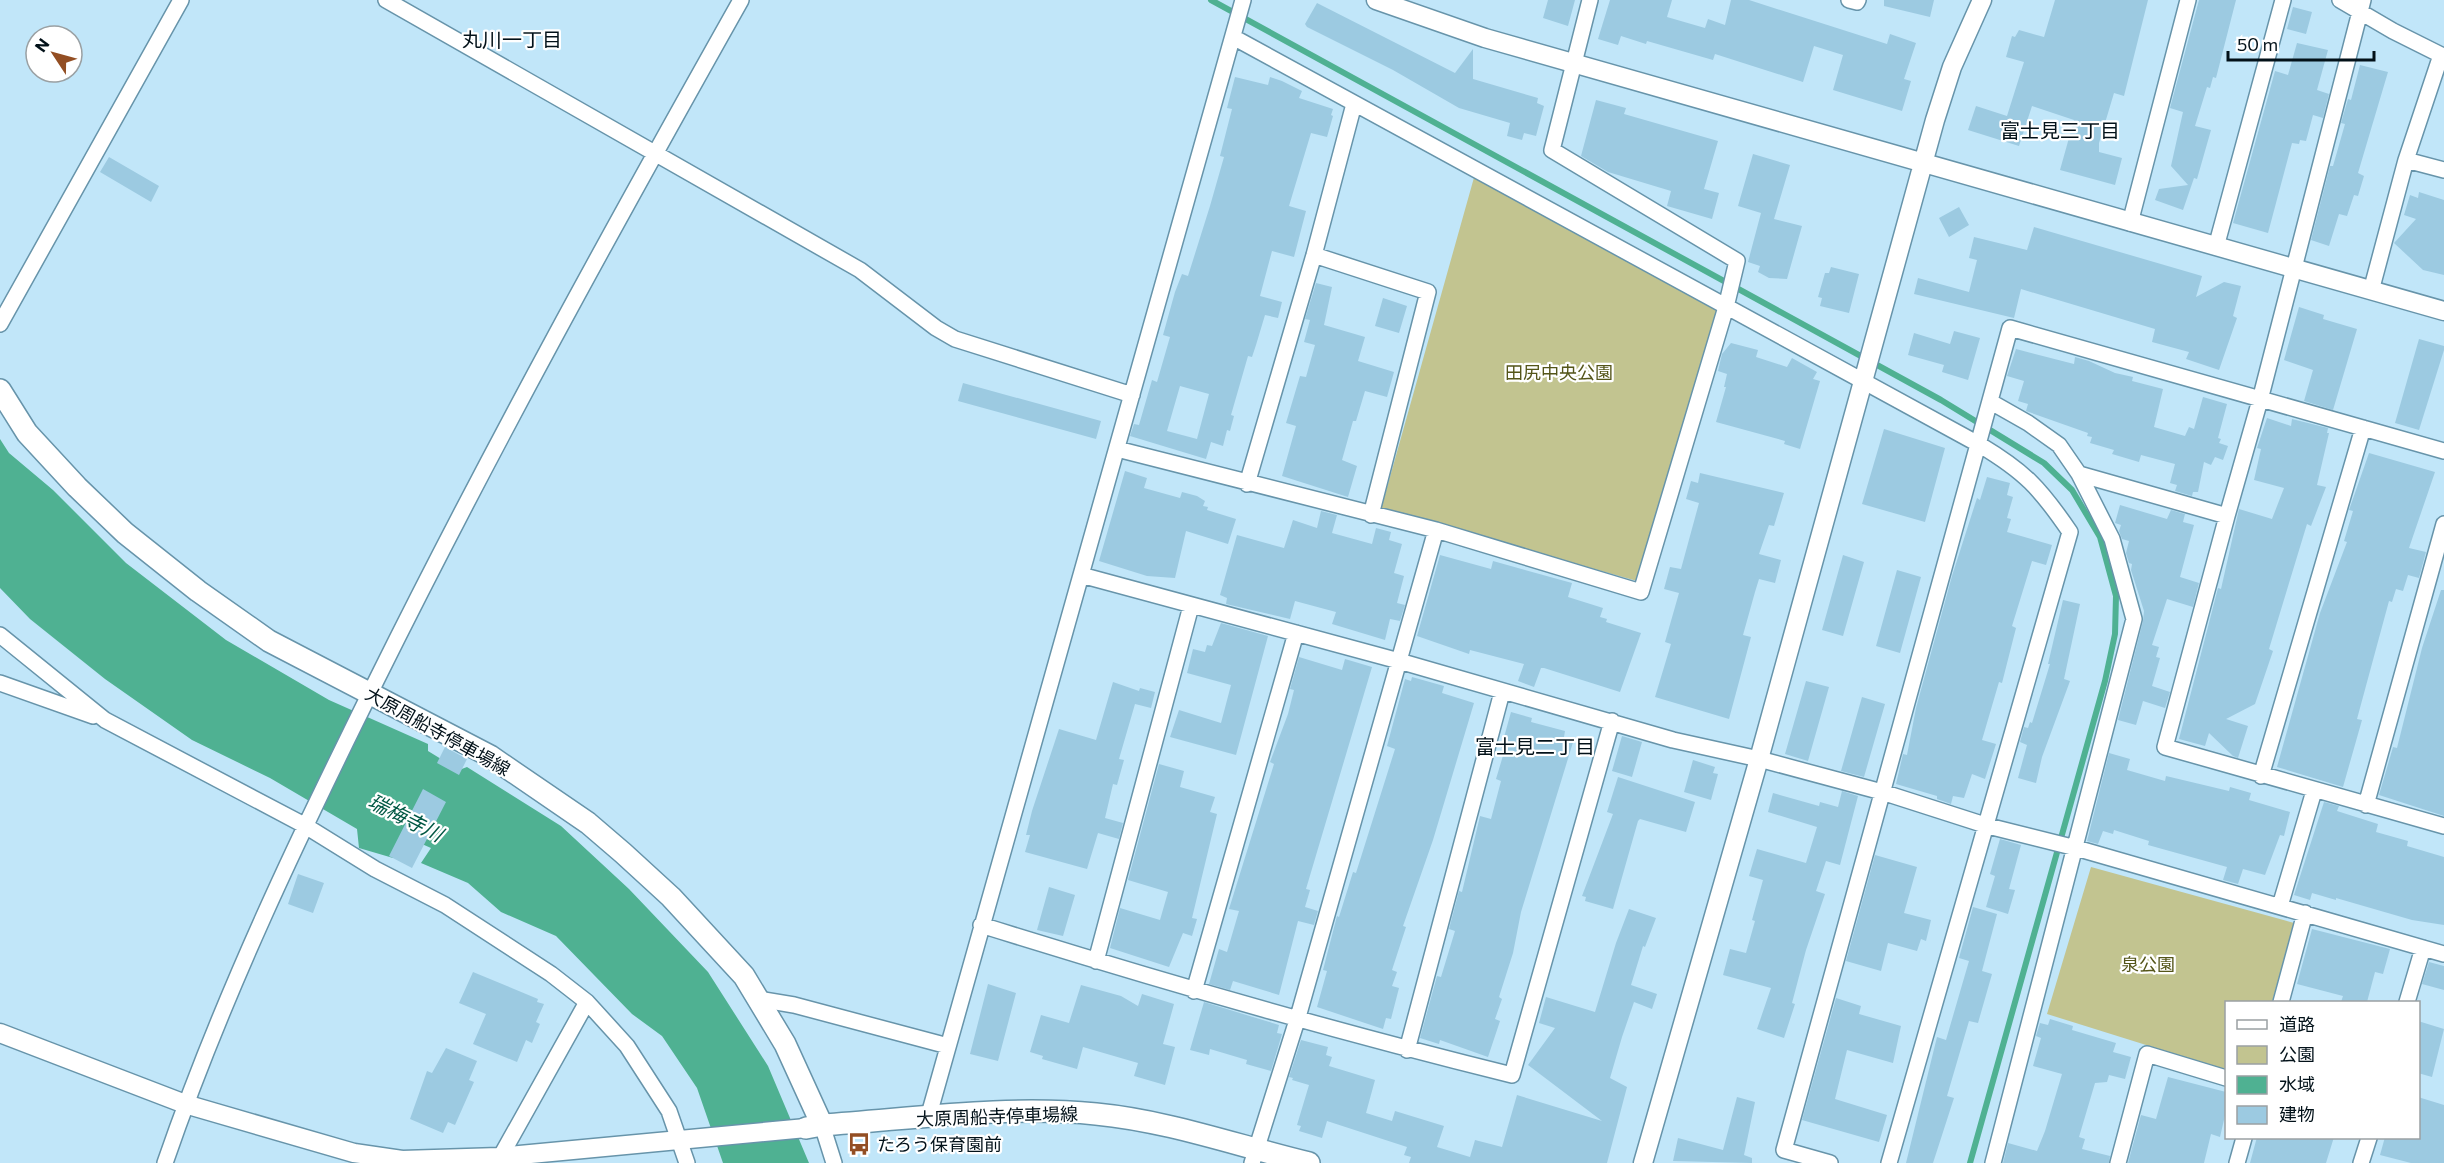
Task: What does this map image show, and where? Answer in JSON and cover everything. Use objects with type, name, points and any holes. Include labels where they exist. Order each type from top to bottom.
[{"type":"main road","name":"大原周船寺停車場線","points":[[0,390],[27,433],[125,533],[198,591],[269,641],[490,756],[588,823],[671,897],[744,976],[785,1044],[814,1127],[1045,1111],[1095,1114],[1154,1122],[1254,1157],[1310,1163]]},
{"type":"street","points":[[0,324],[181,0]]},
{"type":"street","points":[[386,0],[860,270],[936,328],[955,339],[1132,395]]},
{"type":"street","points":[[165,1163],[185,1104],[304,825],[461,509],[741,0]]},
{"type":"street","points":[[928,1118],[1243,0]]},
{"type":"street","points":[[1376,0],[1485,38],[2444,311]]},
{"type":"street","points":[[1117,449],[1247,484],[1436,530],[1641,592],[1726,307],[1737,261],[1552,150],[1590,0]]},
{"type":"street","points":[[1849,0],[1857,2],[1858,0]]},
{"type":"street","points":[[1643,1163],[1952,67],[1982,0]]},
{"type":"street","points":[[2130,223],[2188,0]]},
{"type":"street","points":[[2216,246],[2283,0]]},
{"type":"street","points":[[2340,0],[2361,6],[2442,56],[2406,160],[2371,291]]},
{"type":"street","points":[[2361,6],[2260,400],[2165,747],[2444,826]]},
{"type":"street","points":[[1233,37],[1980,445],[2018,469],[2048,499],[2070,532],[1988,826],[1889,1163]]},
{"type":"street","points":[[1247,484],[1314,255],[1354,104]]},
{"type":"street","points":[[2406,160],[2444,170]]},
{"type":"street","points":[[1314,255],[1428,292],[1371,515]]},
{"type":"street","points":[[1830,1163],[1784,1150],[1980,445],[2010,328],[2444,451]]},
{"type":"street","points":[[1991,402],[2028,423],[2059,445],[2079,474],[2112,539],[2134,619],[2071,847],[1993,1163]]},
{"type":"street","points":[[2261,776],[2363,428]]},
{"type":"street","points":[[2079,474],[2227,516]]},
{"type":"street","points":[[2366,805],[2444,524]]},
{"type":"street","points":[[1254,1157],[1298,1017],[1436,530]]},
{"type":"street","points":[[1081,575],[1399,661],[1673,740],[1758,759],[1882,792],[1988,826],[2071,847],[2444,954]]},
{"type":"street","points":[[1095,961],[1191,606]]},
{"type":"street","points":[[1194,991],[1296,633]]},
{"type":"street","points":[[0,635],[105,720]]},
{"type":"street","points":[[0,683],[105,720],[304,825],[375,869],[445,905],[496,936],[587,1002],[627,1047],[669,1111],[687,1163]]},
{"type":"street","points":[[1407,1050],[1502,692]]},
{"type":"street","points":[[981,925],[1194,991],[1298,1017],[1407,1050],[1512,1075],[1612,721]]},
{"type":"street","points":[[2280,906],[2314,791]]},
{"type":"street","points":[[2281,1001],[2305,913]]},
{"type":"street","points":[[2407,1001],[2423,948]]},
{"type":"street","points":[[758,999],[795,1005],[948,1046]]},
{"type":"street","points":[[498,1160],[587,1002]]},
{"type":"street","points":[[0,1033],[185,1104],[354,1153],[402,1161],[498,1160],[814,1127],[834,1163]]},
{"type":"street","points":[[2118,1163],[2147,1054],[2225,1078]]},
{"type":"street","points":[[2237,1163],[2243,1139]]},
{"type":"street","points":[[2361,1163],[2368,1139]]},
{"type":"green space","name":"田尻中央公園","points":[[1475,174],[1719,304],[1637,581],[1381,509]]},
{"type":"green space","name":"泉公園","points":[[2091,867],[2294,923],[2272,1001],[2225,1001],[2225,1070],[2047,1014]]},
{"type":"water","name":"瑞梅寺川","points":[[0,439],[9,453],[53,490],[126,563],[226,640],[329,700],[428,744],[428,751],[459,770],[467,767],[561,826],[629,889],[708,972],[768,1066],[809,1163],[723,1163],[697,1088],[662,1036],[632,1014],[556,936],[501,912],[468,883],[421,863],[431,848],[406,837],[393,858],[359,848],[357,829],[270,778],[192,740],[105,679],[30,619],[0,588]]},
{"type":"building","points":[[1548,0],[1575,0],[1568,26],[1543,18]]},
{"type":"building","points":[[1610,0],[1672,0],[1667,17],[1705,28],[1708,19],[1725,25],[1731,0],[1749,0],[1887,44],[1890,34],[1916,43],[1904,79],[1911,81],[1902,111],[1833,90],[1843,55],[1814,46],[1803,82],[1715,54],[1713,60],[1621,36],[1618,45],[1598,39]]},
{"type":"building","points":[[1884,0],[1934,0],[1930,17],[1884,6]]},
{"type":"building","points":[[2055,0],[2148,0],[2124,96],[2114,93],[2099,143],[2099,152],[2122,158],[2115,185],[2060,170],[2074,120],[2032,106],[2019,146],[1968,130],[1976,106],[2007,116],[2024,62],[2006,57],[2012,36],[2015,37],[2019,30],[2044,37]]},
{"type":"building","points":[[2199,0],[2236,0],[2216,78],[2213,77],[2210,88],[2207,87],[2195,126],[2211,130],[2197,179],[2194,178],[2183,210],[2155,200],[2159,189],[2188,185],[2171,166],[2183,112],[2170,108]]},
{"type":"building","points":[[1317,3],[1455,73],[1473,49],[1473,79],[1538,98],[1537,103],[1544,106],[1536,136],[1524,133],[1522,140],[1507,136],[1510,123],[1459,108],[1393,70],[1307,27],[1305,24]]},
{"type":"building","points":[[2293,7],[2312,12],[2306,34],[2287,29]]},
{"type":"building","points":[[2297,43],[2328,50],[2317,90],[2329,94],[2323,118],[2313,115],[2306,141],[2300,140],[2299,144],[2292,143],[2268,233],[2233,223],[2275,71],[2288,75]]},
{"type":"building","points":[[2360,65],[2388,72],[2358,173],[2364,176],[2358,196],[2354,195],[2347,216],[2339,214],[2329,246],[2311,240],[2330,166],[2333,166],[2345,124],[2341,123],[2348,99],[2351,100]]},
{"type":"building","points":[[1235,77],[1268,85],[1270,77],[1302,91],[1299,98],[1333,109],[1331,115],[1333,116],[1327,137],[1311,133],[1289,206],[1306,211],[1294,257],[1272,251],[1260,296],[1282,302],[1278,318],[1265,315],[1252,357],[1248,356],[1231,415],[1234,416],[1230,431],[1227,430],[1223,446],[1211,442],[1206,459],[1130,436],[1134,424],[1139,425],[1152,380],[1157,382],[1170,337],[1163,335],[1175,292],[1182,274],[1188,276],[1210,206],[1224,157],[1220,156],[1232,109],[1227,108]],"holes":[[[1180,386],[1209,394],[1197,439],[1167,431]]]},
{"type":"building","points":[[1596,100],[1626,108],[1624,114],[1718,141],[1704,189],[1719,193],[1712,219],[1667,206],[1671,191],[1608,172],[1581,156]]},
{"type":"building","points":[[1753,154],[1790,165],[1774,219],[1802,226],[1787,279],[1769,278],[1758,272],[1760,266],[1748,262],[1761,213],[1738,206]]},
{"type":"building","points":[[109,157],[159,186],[151,202],[100,172]]},
{"type":"building","points":[[2419,192],[2444,200],[2444,275],[2423,270],[2394,243],[2416,219],[2404,215],[2410,195],[2418,198]]},
{"type":"building","points":[[1959,207],[1969,225],[1949,237],[1939,218]]},
{"type":"building","points":[[2034,227],[2202,276],[2196,297],[2224,282],[2241,286],[2233,316],[2237,318],[2219,370],[2186,359],[2189,352],[2152,342],[2155,329],[2021,289],[2014,318],[1914,294],[1918,278],[1969,292],[1977,260],[1969,258],[1974,237],[2027,250]]},
{"type":"building","points":[[1831,267],[1859,274],[1849,313],[1820,306],[1822,298],[1818,297],[1825,273],[1829,273]]},
{"type":"building","points":[[1316,283],[1332,287],[1324,325],[1365,337],[1358,361],[1394,372],[1387,397],[1365,391],[1356,421],[1353,421],[1342,460],[1357,466],[1348,497],[1282,476],[1296,426],[1286,423],[1300,376],[1306,377],[1315,345],[1304,342],[1310,320],[1305,319]]},
{"type":"building","points":[[1383,298],[1407,306],[1399,333],[1375,326]]},
{"type":"building","points":[[2299,307],[2324,315],[2323,319],[2357,329],[2333,410],[2304,401],[2313,370],[2284,360]]},
{"type":"building","points":[[1954,331],[1980,338],[1968,380],[1942,372],[1944,365],[1908,355],[1914,333],[1950,344]]},
{"type":"building","points":[[2419,339],[2444,346],[2444,350],[2419,430],[2395,423]]},
{"type":"building","points":[[1731,343],[1758,350],[1756,357],[1787,367],[1792,358],[1817,372],[1813,379],[1820,381],[1800,449],[1784,444],[1785,441],[1716,422],[1726,387],[1724,387],[1727,374],[1718,371],[1722,354]]},
{"type":"building","points":[[2016,349],[2074,364],[2075,357],[2115,373],[2133,377],[2132,381],[2163,389],[2154,427],[2185,436],[2189,427],[2194,429],[2203,397],[2227,404],[2218,438],[2221,439],[2219,443],[2228,446],[2223,460],[2215,457],[2211,465],[2204,462],[2198,492],[2193,492],[2192,496],[2175,491],[2177,485],[2170,483],[2175,464],[2141,455],[2139,462],[2112,454],[2114,450],[2090,443],[2092,437],[2087,436],[2088,433],[2026,411],[2028,404],[2018,401],[2024,381],[2007,376]]},
{"type":"building","points":[[963,383],[1101,421],[1096,439],[958,401]]},
{"type":"building","points":[[2267,418],[2291,426],[2292,419],[2328,428],[2327,433],[2329,433],[2317,485],[2326,487],[2311,526],[2307,524],[2269,649],[2273,651],[2255,704],[2226,719],[2248,726],[2238,758],[2209,733],[2205,746],[2179,739],[2218,588],[2221,589],[2239,509],[2272,519],[2284,488],[2254,480],[2261,449],[2257,448]]},
{"type":"building","points":[[1884,429],[1945,448],[1925,522],[1862,504]]},
{"type":"building","points":[[2369,453],[2435,472],[2409,548],[2426,552],[2419,578],[2408,575],[2403,591],[2396,589],[2392,602],[2389,601],[2357,719],[2362,720],[2343,787],[2277,767],[2320,613],[2347,542],[2344,541],[2353,511],[2349,510]]},
{"type":"building","points":[[1125,471],[1147,478],[1144,488],[1180,498],[1182,492],[1197,496],[1205,501],[1203,506],[1208,507],[1207,510],[1236,519],[1228,544],[1186,531],[1175,578],[1147,576],[1099,561]]},
{"type":"building","points":[[1700,473],[1784,493],[1774,526],[1769,525],[1759,554],[1781,560],[1775,583],[1759,579],[1743,635],[1751,637],[1729,719],[1655,697],[1671,644],[1665,642],[1679,593],[1664,589],[1670,567],[1681,569],[1699,503],[1686,499],[1691,481],[1698,483]]},
{"type":"building","points":[[1987,477],[2010,483],[2007,495],[2013,497],[2007,518],[2011,519],[2007,532],[2052,545],[2046,565],[2032,561],[2012,626],[2016,628],[2002,683],[1999,682],[1982,740],[1996,744],[1985,779],[1972,774],[1964,798],[1953,796],[1951,804],[1937,799],[1937,796],[1896,784],[1903,754],[1907,755],[1916,708],[1952,576],[1977,498],[1980,500]]},
{"type":"building","points":[[2120,505],[2167,519],[2171,510],[2185,514],[2183,522],[2194,525],[2180,577],[2199,583],[2193,607],[2167,599],[2152,645],[2159,647],[2156,657],[2160,658],[2152,686],[2170,692],[2165,708],[2143,701],[2136,725],[2118,720],[2144,611],[2131,570],[2132,564],[2129,563],[2126,553],[2129,541],[2122,539],[2119,531],[2121,525],[2115,523]]},
{"type":"building","points":[[1321,511],[1337,515],[1332,533],[1372,544],[1376,528],[1391,532],[1389,540],[1402,544],[1394,573],[1404,576],[1397,603],[1405,605],[1400,621],[1390,619],[1385,640],[1332,624],[1336,612],[1295,601],[1290,619],[1226,604],[1227,598],[1220,595],[1237,535],[1284,548],[1293,520],[1317,528]]},
{"type":"building","points":[[1440,555],[1491,569],[1493,561],[1572,583],[1568,597],[1603,608],[1600,617],[1607,619],[1606,622],[1641,633],[1620,692],[1544,668],[1541,668],[1534,687],[1518,681],[1524,664],[1470,650],[1469,654],[1417,636]]},
{"type":"building","points":[[1843,555],[1864,562],[1843,636],[1822,630]]},
{"type":"building","points":[[1897,570],[1921,577],[1900,653],[1876,646]]},
{"type":"building","points":[[2441,590],[2444,590],[2444,816],[2379,795],[2393,747],[2397,748],[2422,648]]},
{"type":"building","points":[[2063,600],[2080,604],[2064,679],[2070,681],[2042,757],[2036,783],[2018,778],[2027,745],[2020,742],[2024,727],[2028,728],[2030,722],[2032,723],[2050,664],[2048,664]]},
{"type":"building","points":[[1221,623],[1268,636],[1236,755],[1170,737],[1179,710],[1221,723],[1231,685],[1187,673],[1193,649],[1205,652],[1207,645],[1212,646]]},
{"type":"building","points":[[1299,657],[1342,670],[1345,659],[1372,667],[1306,889],[1310,890],[1305,907],[1318,911],[1314,925],[1298,921],[1279,995],[1233,981],[1230,990],[1209,984],[1219,949],[1227,952],[1239,911],[1229,909],[1274,764],[1270,762],[1288,714],[1294,690],[1290,689]]},
{"type":"building","points":[[1412,677],[1444,686],[1442,693],[1474,703],[1433,840],[1403,926],[1406,927],[1392,970],[1397,972],[1392,986],[1399,988],[1391,1019],[1386,1018],[1383,1029],[1317,1007],[1327,971],[1323,970],[1337,916],[1339,917],[1353,872],[1356,873],[1395,749],[1387,746],[1405,679],[1411,681]]},
{"type":"building","points":[[1806,681],[1829,687],[1808,761],[1785,754]]},
{"type":"building","points":[[1113,682],[1139,691],[1140,688],[1155,692],[1151,708],[1135,704],[1119,759],[1124,760],[1117,785],[1113,784],[1105,818],[1123,823],[1119,839],[1098,833],[1087,869],[1025,852],[1030,835],[1026,835],[1032,811],[1059,729],[1096,740]]},
{"type":"building","points":[[1862,697],[1885,704],[1864,777],[1841,771]]},
{"type":"building","points":[[1511,712],[1532,718],[1531,722],[1565,731],[1564,737],[1574,739],[1521,912],[1513,953],[1499,997],[1502,999],[1495,1019],[1500,1021],[1488,1057],[1440,1040],[1439,1044],[1420,1038],[1437,976],[1441,977],[1455,931],[1449,929],[1459,891],[1462,892],[1480,816],[1491,819],[1501,781],[1496,779],[1505,749],[1501,748]]},
{"type":"building","points":[[1622,736],[1642,742],[1632,777],[1612,771]]},
{"type":"building","points":[[445,747],[467,759],[459,775],[437,763]]},
{"type":"building","points":[[2109,753],[2130,759],[2127,770],[2165,781],[2166,776],[2229,791],[2230,787],[2251,793],[2249,800],[2290,812],[2284,836],[2280,835],[2265,875],[2243,869],[2238,884],[2223,880],[2227,867],[2148,845],[2149,841],[2114,830],[2113,834],[2103,831],[2098,844],[2087,841]]},
{"type":"building","points":[[1693,760],[1715,767],[1713,773],[1718,774],[1711,800],[1684,792]]},
{"type":"building","points":[[1159,764],[1184,771],[1180,787],[1215,797],[1210,812],[1217,814],[1192,918],[1197,919],[1192,936],[1183,933],[1169,967],[1110,948],[1120,908],[1160,920],[1168,892],[1128,880]]},
{"type":"building","points":[[1618,777],[1695,802],[1686,832],[1640,819],[1638,821],[1613,909],[1585,901],[1586,897],[1582,896],[1613,814],[1607,812]]},
{"type":"building","points":[[423,789],[446,802],[412,868],[389,856]]},
{"type":"building","points":[[1842,791],[1858,796],[1840,865],[1826,861],[1816,891],[1825,894],[1806,950],[1792,1003],[1795,1004],[1784,1038],[1757,1029],[1771,988],[1723,975],[1730,949],[1746,953],[1755,921],[1752,920],[1763,880],[1749,876],[1757,849],[1806,863],[1817,827],[1768,812],[1773,793],[1819,806],[1820,802],[1838,807]]},
{"type":"building","points":[[2324,802],[2339,806],[2337,811],[2378,824],[2376,832],[2408,841],[2407,846],[2444,857],[2444,925],[2412,920],[2312,893],[2310,900],[2294,895]]},
{"type":"building","points":[[2000,839],[2021,845],[2009,889],[2015,890],[2008,914],[1986,907],[1995,876],[1990,874]]},
{"type":"building","points":[[1875,855],[1917,867],[1904,913],[1931,920],[1926,941],[1921,939],[1917,951],[1888,943],[1881,971],[1846,961]]},
{"type":"building","points":[[298,874],[324,883],[313,913],[288,904]]},
{"type":"building","points":[[1049,887],[1075,895],[1063,936],[1037,930]]},
{"type":"building","points":[[1973,907],[1997,914],[1982,971],[1992,974],[1978,1023],[1969,1021],[1947,1096],[1954,1098],[1933,1163],[1906,1163],[1937,1037],[1946,1040],[1969,961],[1959,958]]},
{"type":"building","points":[[1629,909],[1656,918],[1645,947],[1643,946],[1631,985],[1657,994],[1652,1009],[1634,1002],[1622,1037],[1610,1078],[1627,1087],[1607,1163],[1409,1163],[1411,1157],[1404,1155],[1407,1147],[1327,1121],[1322,1138],[1299,1131],[1301,1126],[1297,1125],[1309,1085],[1289,1077],[1301,1040],[1328,1047],[1326,1055],[1332,1057],[1329,1066],[1375,1080],[1366,1113],[1392,1121],[1395,1111],[1444,1126],[1437,1147],[1470,1157],[1475,1140],[1502,1147],[1517,1095],[1602,1121],[1528,1065],[1555,1028],[1539,1023],[1546,997],[1595,1012]]},
{"type":"building","points":[[2312,929],[2390,949],[2383,974],[2375,972],[2367,1001],[2341,1001],[2343,996],[2297,984]]},
{"type":"building","points":[[2429,962],[2444,966],[2444,990],[2422,984]]},
{"type":"building","points":[[473,972],[538,999],[537,1002],[544,1004],[536,1022],[540,1024],[532,1043],[526,1040],[517,1062],[473,1044],[486,1014],[459,1003]]},
{"type":"building","points":[[988,984],[1016,993],[998,1061],[970,1054]]},
{"type":"building","points":[[1081,985],[1121,996],[1138,1006],[1142,994],[1174,1004],[1163,1044],[1175,1047],[1165,1085],[1134,1076],[1138,1063],[1083,1047],[1077,1069],[1042,1059],[1043,1056],[1030,1052],[1041,1015],[1069,1023]]},
{"type":"building","points":[[1836,998],[1861,1006],[1859,1014],[1901,1026],[1893,1063],[1847,1050],[1835,1099],[1887,1115],[1879,1142],[1802,1120]]},
{"type":"building","points":[[1204,1002],[1279,1025],[1277,1033],[1282,1034],[1271,1071],[1246,1064],[1247,1060],[1210,1049],[1209,1055],[1190,1050]]},
{"type":"building","points":[[2050,1019],[2073,1026],[2072,1030],[2116,1043],[2113,1052],[2131,1057],[2125,1079],[2109,1075],[2107,1082],[2095,1083],[2079,1137],[2085,1139],[2082,1149],[2110,1156],[2109,1163],[2003,1163],[2008,1143],[2037,1151],[2045,1131],[2062,1074],[2033,1066],[2041,1038],[2036,1036],[2040,1023],[2048,1025]]},
{"type":"building","points":[[2420,1022],[2444,1029],[2432,1077],[2420,1074]]},
{"type":"building","points":[[446,1048],[477,1061],[469,1080],[474,1082],[455,1125],[448,1122],[443,1133],[410,1119],[427,1071],[432,1073]]},
{"type":"building","points":[[2168,1077],[2225,1092],[2225,1115],[2220,1137],[2211,1134],[2204,1163],[2128,1163],[2141,1115],[2156,1119]]},
{"type":"building","points":[[1737,1097],[1755,1102],[1744,1155],[1752,1158],[1752,1163],[1673,1161],[1678,1138],[1723,1150]]},
{"type":"building","points":[[2420,1098],[2444,1105],[2444,1163],[2411,1163],[2380,1155],[2384,1139],[2420,1139]]},
{"type":"building","points":[[2256,1139],[2333,1139],[2326,1163],[2250,1163]]},
{"type":"waterway","points":[[1211,0],[1941,400],[2044,463],[2072,490],[2100,537],[2116,596],[2115,634],[2105,681],[1970,1163]]},
{"type":"place","name":"たろう保育園前","points":[[859,1144]]},
{"type":"district","name":"丸川一丁目","points":[[512,39]]},
{"type":"district","name":"富士見三丁目","points":[[2060,130]]},
{"type":"district","name":"富士見二丁目","points":[[1535,746]]}]
